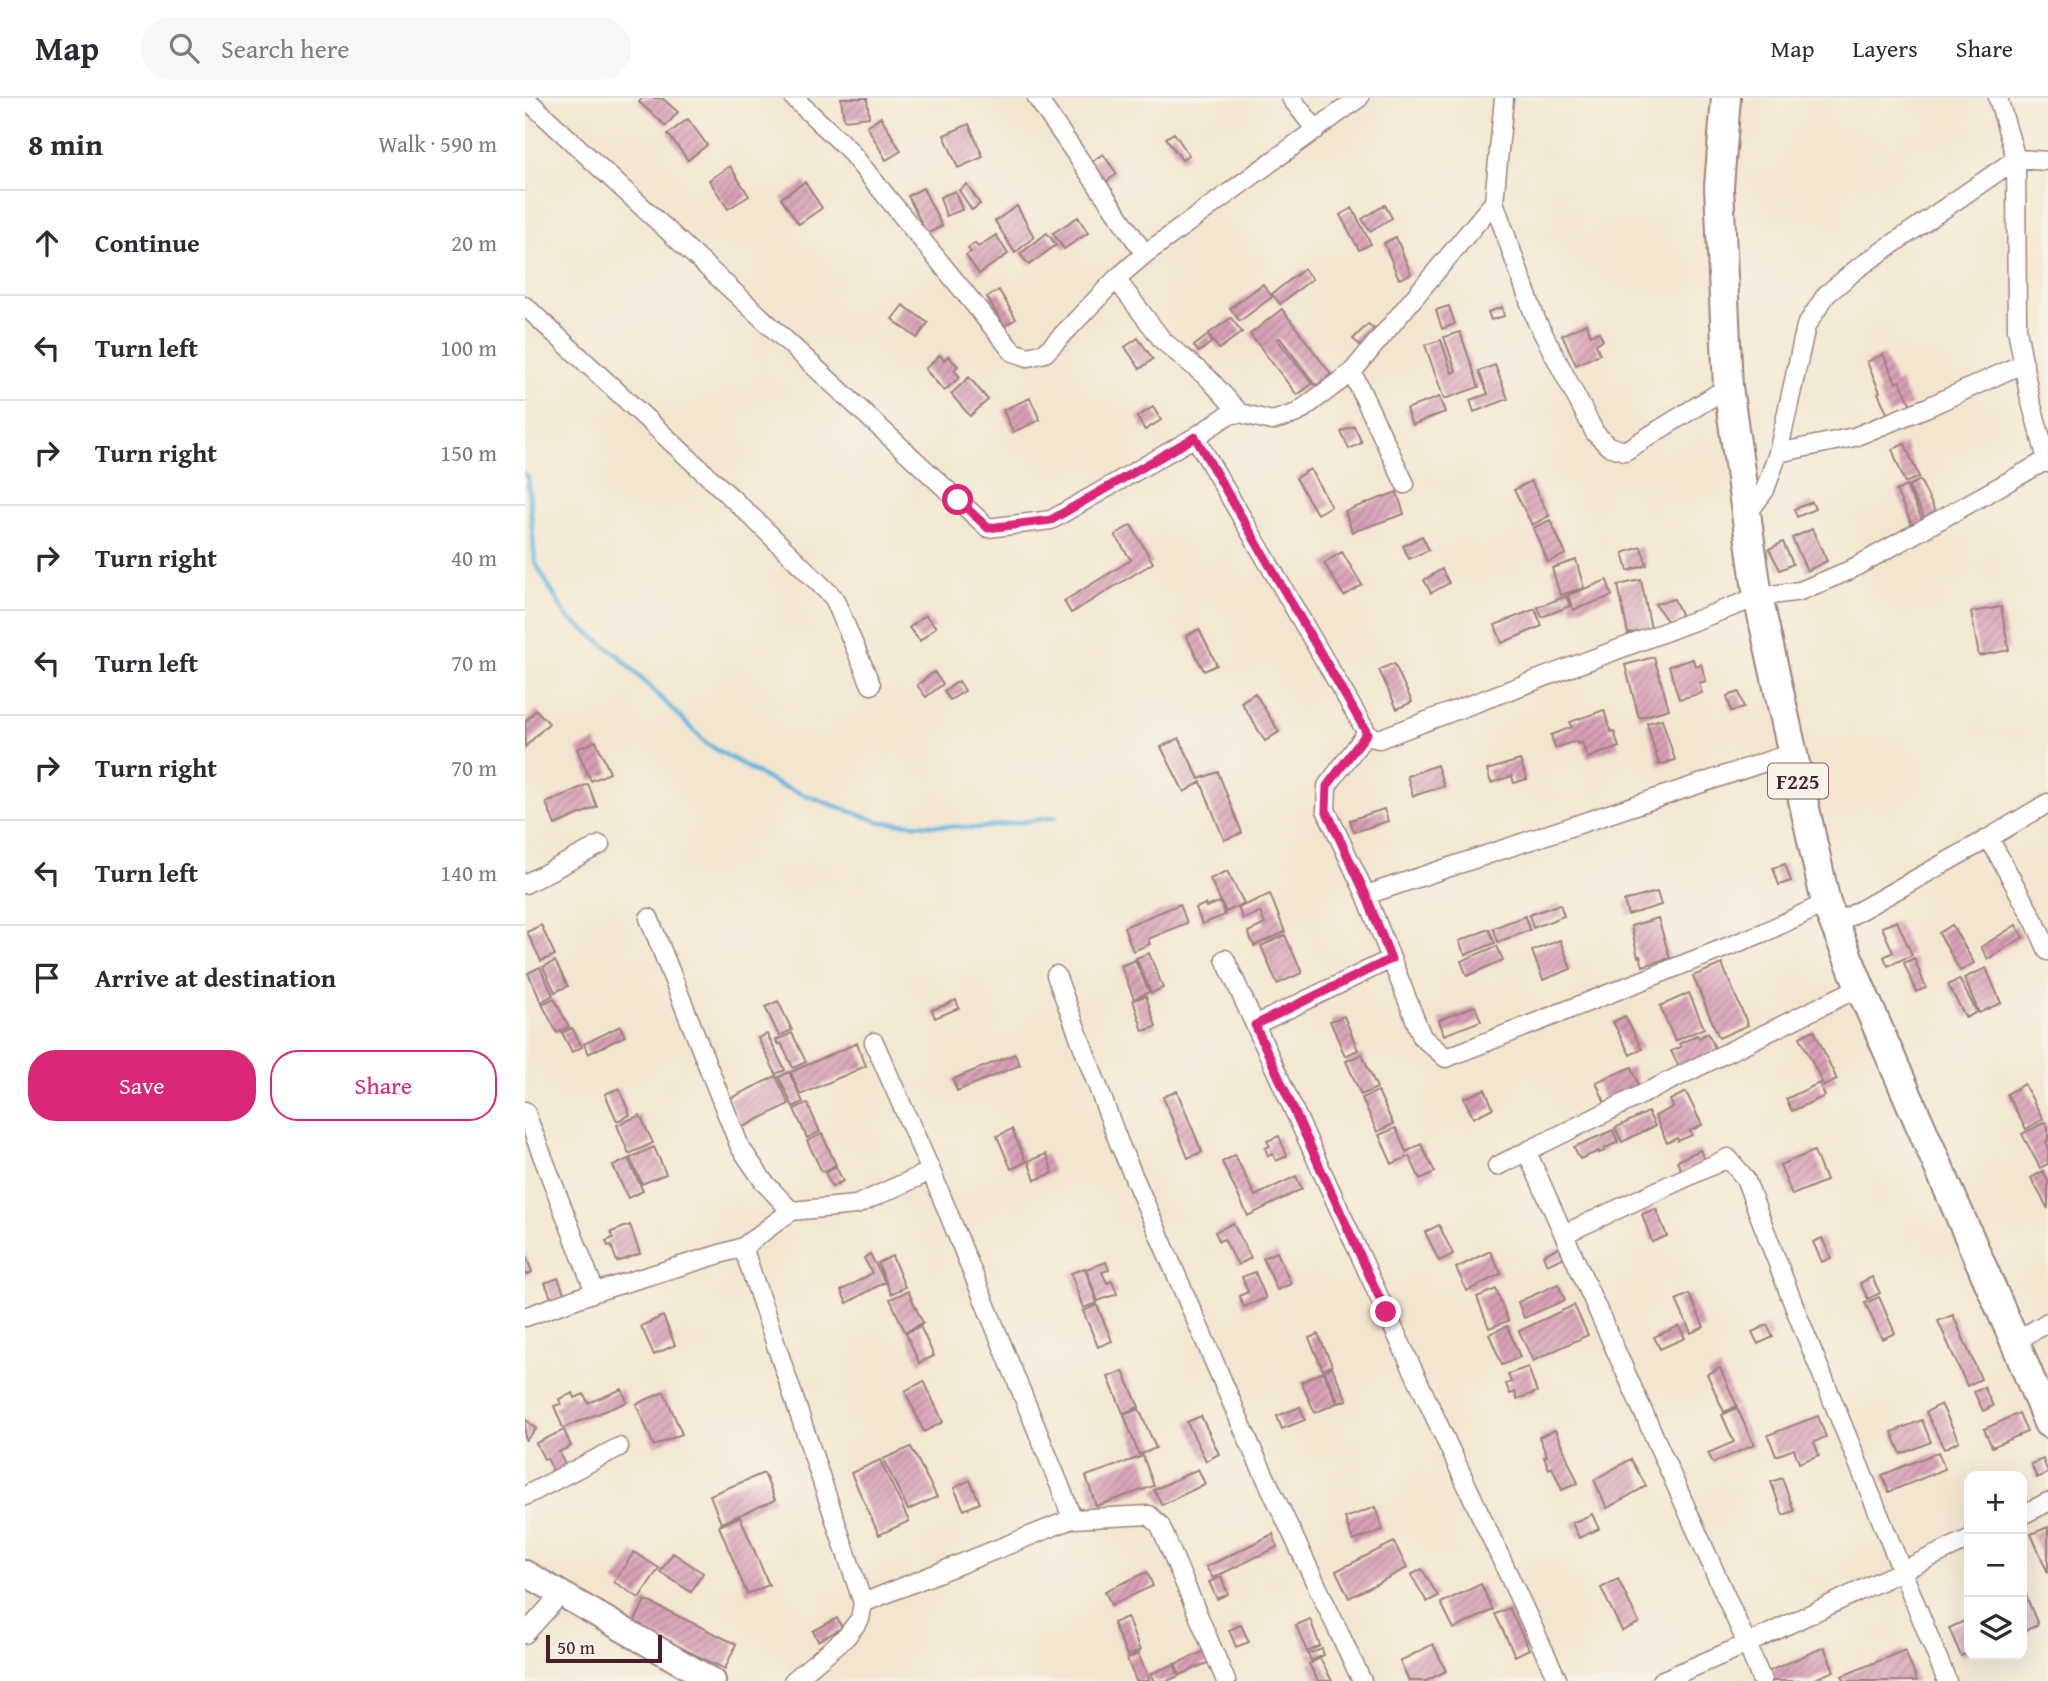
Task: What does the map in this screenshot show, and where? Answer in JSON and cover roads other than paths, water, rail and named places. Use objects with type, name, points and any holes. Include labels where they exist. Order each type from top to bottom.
[{"type":"main road","name":"F225","points":[[1726,98],[1719,187],[1728,387],[1758,597],[1830,914],[2048,1423]]},
{"type":"street","points":[[525,98],[988,528],[1051,520],[1228,415],[1240,413],[1272,421],[1297,414],[1352,372],[1494,202]]},
{"type":"street","points":[[794,98],[847,148],[1013,352],[1028,357],[1045,354],[1116,279],[1145,254],[1359,98]]},
{"type":"street","points":[[1037,98],[1145,254]]},
{"type":"street","points":[[1291,98],[1316,130]]},
{"type":"street","points":[[1504,98],[1494,202],[1536,320],[1595,433],[1608,446],[1625,451],[1728,387]]},
{"type":"street","points":[[1195,437],[1367,733],[1379,739],[1758,597],[1800,591],[1848,571],[2047,461],[2030,399],[2017,329],[2016,159],[1998,98]]},
{"type":"street","points":[[1746,516],[1765,491],[1778,453],[1806,326],[1826,295],[1858,268],[2016,159],[2048,161]]},
{"type":"street","points":[[1116,279],[1163,341],[1208,379],[1240,413]]},
{"type":"street","points":[[525,306],[751,516],[834,598],[871,685]]},
{"type":"street","points":[[1778,453],[1854,437],[2024,363]]},
{"type":"street","points":[[1352,372],[1405,484]]},
{"type":"street","points":[[1367,733],[1327,786],[1326,810],[1366,895],[1422,1037],[1446,1058],[1765,932],[1830,914],[1989,838],[2048,803]]},
{"type":"street","points":[[1366,895],[1792,752]]},
{"type":"street","points":[[1989,838],[2048,951]]},
{"type":"street","points":[[525,884],[600,845]]},
{"type":"street","points":[[649,918],[740,1147],[764,1182],[791,1211]]},
{"type":"street","points":[[1225,959],[1558,1681]]},
{"type":"street","points":[[1255,1025],[1391,959]]},
{"type":"street","points":[[1056,975],[1119,1143],[1252,1449],[1362,1681]]},
{"type":"street","points":[[1497,1166],[1860,987]]},
{"type":"street","points":[[874,1042],[931,1171],[1072,1520]]},
{"type":"street","points":[[525,1111],[594,1292]]},
{"type":"street","points":[[1527,1152],[1762,1681]]},
{"type":"street","points":[[1564,1234],[1728,1158],[1745,1178],[1798,1316],[1947,1681]]},
{"type":"street","points":[[525,1317],[594,1292],[743,1247],[791,1211],[856,1205],[931,1171]]},
{"type":"street","points":[[743,1247],[863,1603],[860,1619],[846,1637],[793,1681]]},
{"type":"street","points":[[2015,1342],[2048,1322]]},
{"type":"street","points":[[525,1496],[619,1447]]},
{"type":"street","points":[[2027,1512],[2048,1502]]},
{"type":"street","points":[[863,1603],[1072,1520],[1149,1516],[1160,1525],[1226,1681]]},
{"type":"street","points":[[1661,1681],[1747,1644],[1964,1541]]},
{"type":"street","points":[[525,1573],[713,1681]]},
{"type":"street","points":[[525,1634],[561,1594]]},
{"type":"waterway","points":[[525,474],[528,478],[535,562],[566,616],[618,655],[707,744],[778,785],[880,822],[979,828],[1056,817]]}]
